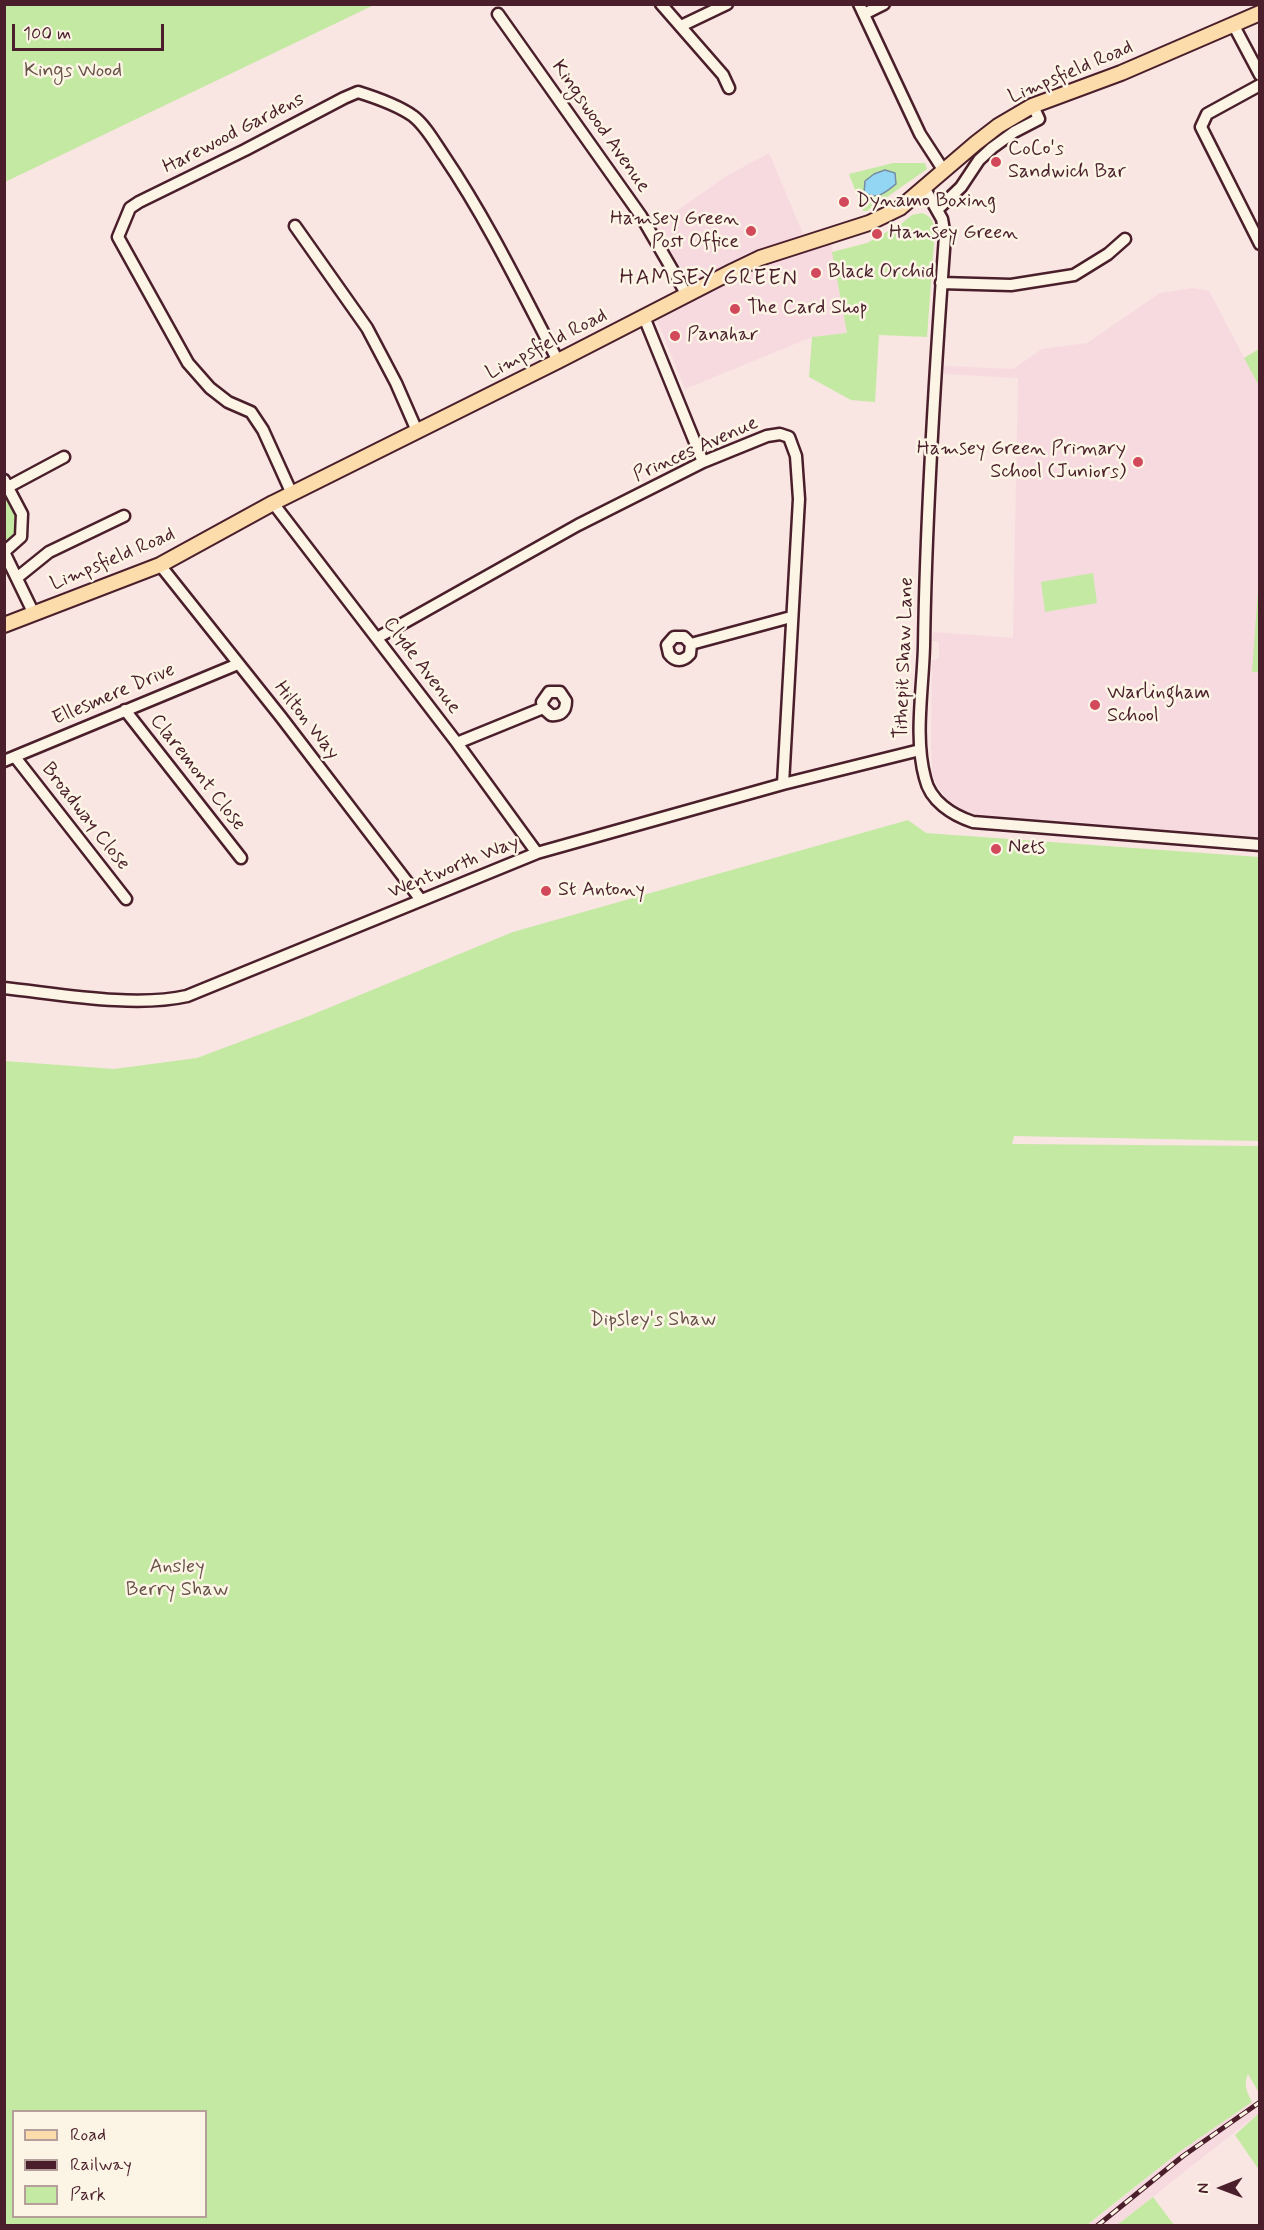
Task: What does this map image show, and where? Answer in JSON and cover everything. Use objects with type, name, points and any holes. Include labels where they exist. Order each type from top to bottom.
[{"type":"main road","name":"Limpsfield Road","points":[[4,625],[160,565],[273,503],[760,258],[869,223],[900,208],[998,126],[1033,106],[1121,73],[1260,14]]},
{"type":"street","points":[[661,4],[723,75],[729,88]]},
{"type":"street","points":[[681,26],[727,4]]},
{"type":"street","points":[[884,4],[862,9],[876,43],[921,134],[945,171]]},
{"type":"street","name":"Kingswood Avenue","points":[[498,14],[641,216],[687,295]]},
{"type":"street","points":[[1234,26],[1260,75]]},
{"type":"street","points":[[1260,85],[1207,114],[1201,127],[1260,244]]},
{"type":"street","name":"Harewood Gardens","points":[[292,494],[264,430],[250,412],[228,402],[210,388],[188,363],[118,237],[130,208],[138,202],[245,150],[344,98],[358,92],[370,96],[413,117],[428,133],[487,227],[558,361]]},
{"type":"street","points":[[938,208],[961,187],[979,160],[992,148],[1014,132],[1039,119],[1033,106]]},
{"type":"street","name":"Tithepit Shaw Lane","points":[[925,189],[938,208],[945,236],[924,593],[920,750],[925,780],[931,793],[959,818],[974,822],[1260,845]]},
{"type":"street","points":[[295,226],[367,328],[396,383],[417,431]]},
{"type":"street","points":[[941,283],[1011,285],[1074,275],[1108,254],[1125,239]]},
{"type":"street","points":[[644,317],[704,462]]},
{"type":"street","name":"Princes Avenue","points":[[377,638],[578,525],[704,462],[767,436],[780,434],[789,437],[796,456],[799,499],[783,784]]},
{"type":"street","points":[[34,614],[4,552],[21,537],[22,514],[6,483],[64,457]]},
{"type":"street","name":"Clyde Avenue","points":[[273,503],[537,853]]},
{"type":"street","points":[[18,577],[49,552],[119,523]]},
{"type":"street","name":"Hilton Way","points":[[160,565],[421,900]]},
{"type":"street","points":[[691,644],[791,617]]},
{"type":"street","name":"Ellesmere Drive","points":[[10,759],[238,663]]},
{"type":"street","points":[[457,744],[543,708]]},
{"type":"street","name":"Claremont Close","points":[[125,710],[241,858]]},
{"type":"street","name":"Wentworth Way","points":[[4,988],[136,1001],[171,1000],[209,988],[537,853],[783,784],[920,750]]},
{"type":"street","name":"Broadway Close","points":[[10,759],[126,899]]},
{"type":"shaded area","points":[[769,153],[803,234],[690,283],[655,226],[725,177]]},
{"type":"shaded area","points":[[831,243],[847,334],[812,337],[685,389],[657,320],[731,279],[788,254]]},
{"type":"shaded area","points":[[1193,288],[1209,291],[1259,386],[1259,837],[975,814],[963,810],[949,801],[933,777],[932,661],[939,658],[939,642],[932,641],[933,632],[1013,638],[1018,378],[944,374],[944,366],[1013,369],[1042,349],[1087,343],[1160,293]]},
{"type":"shaded area","points":[[1252,2102],[1259,2113],[1117,2225],[1087,2226],[1179,2152]]},
{"type":"green space","name":"Kings Wood","points":[[5,4],[374,4],[374,5],[5,182]]},
{"type":"green space","points":[[893,163],[925,163],[927,169],[867,211],[863,211],[849,174]]},
{"type":"green space","points":[[922,213],[931,219],[935,229],[927,337],[879,335],[875,402],[851,400],[809,377],[812,337],[847,333],[832,252],[867,243],[901,224],[912,215]]},
{"type":"green space","points":[[1259,349],[1259,386],[1244,358]]},
{"type":"green space","points":[[4,491],[16,513],[14,535],[5,545]]},
{"type":"green space","points":[[1093,573],[1097,603],[1045,612],[1041,582]]},
{"type":"green space","points":[[1258,589],[1260,589],[1259,672],[1252,672]]},
{"type":"green space","points":[[908,820],[926,833],[1259,857],[1259,1141],[1014,1136],[1012,1144],[1259,1146],[1259,2093],[1248,2074],[1247,2092],[1252,2102],[1179,2152],[1087,2225],[5,2225],[5,1061],[114,1069],[197,1058],[309,1016],[513,932]]},
{"type":"green space","points":[[1259,2113],[1259,2170],[1235,2135]]},
{"type":"green space","points":[[1153,2197],[1174,2225],[1117,2225],[1149,2200]]},
{"type":"water","points":[[885,170],[895,173],[896,184],[877,196],[864,193],[865,181]]},
{"type":"railway","points":[[1097,2226],[1183,2156],[1260,2102]]},
{"type":"place","name":"CoCo's Sandwich Bar","points":[[996,162]]},
{"type":"place","name":"Dynamo Boxing","points":[[844,202]]},
{"type":"place","name":"Hamsey Green Post Office","points":[[751,231]]},
{"type":"place","name":"Hamsey Green","points":[[877,234]]},
{"type":"place","name":"Black Orchid","points":[[816,273]]},
{"type":"place","name":"The Card Shop","points":[[735,309]]},
{"type":"place","name":"Panahar","points":[[675,336]]},
{"type":"place","name":"Hamsey Green Primary School (Juniors)","points":[[1138,462]]},
{"type":"place","name":"Warlingham School","points":[[1095,705]]},
{"type":"place","name":"Nets","points":[[996,849]]},
{"type":"place","name":"St Antony","points":[[546,891]]},
{"type":"district","name":"HAMSEY GREEN","points":[[709,279]]},
{"type":"park label","name":"Dipsley's Shaw","points":[[653,1321]]},
{"type":"park label","name":"Ansley Berry Shaw","points":[[177,1580]]}]
